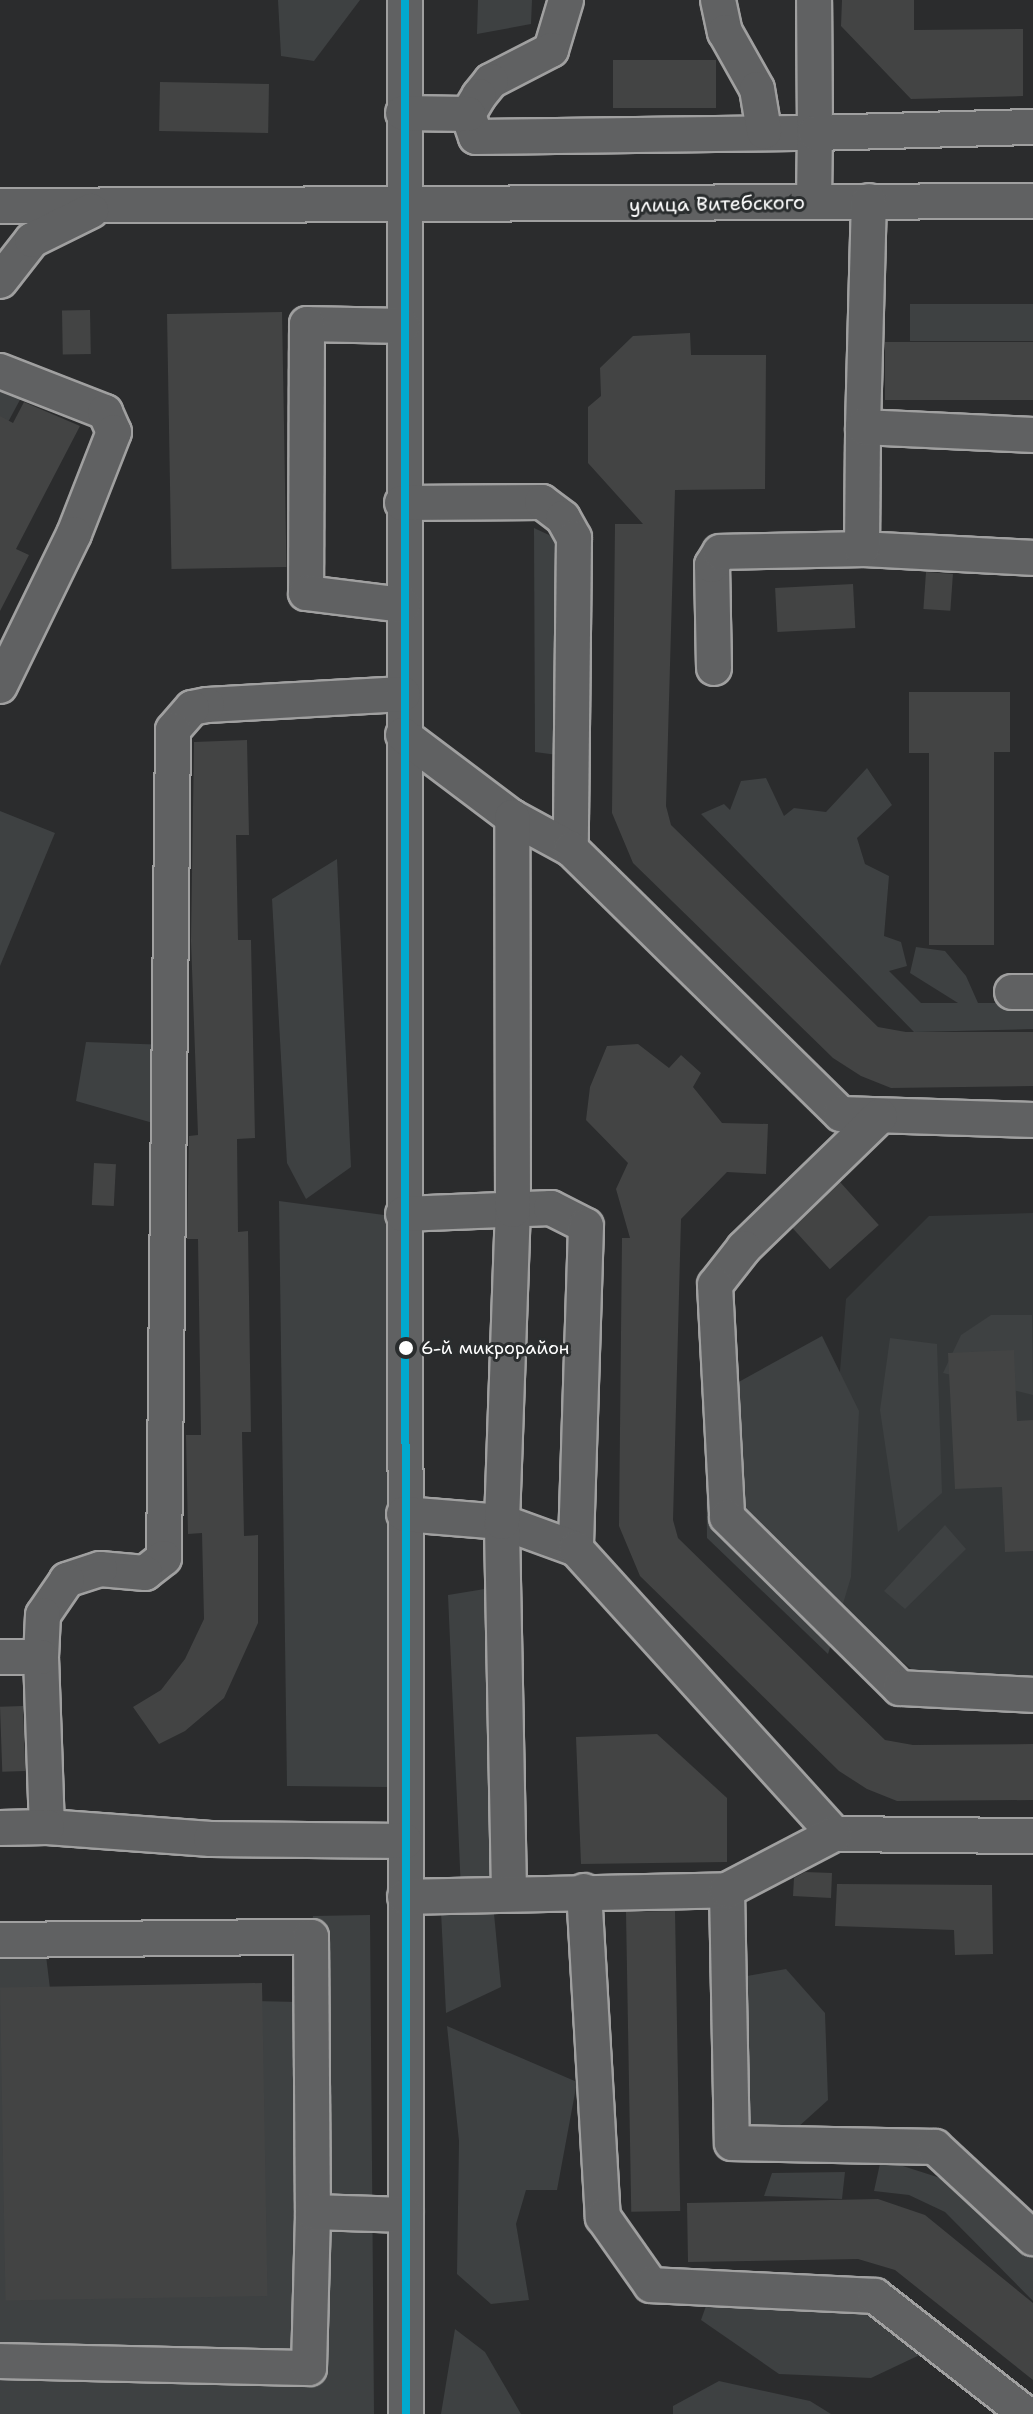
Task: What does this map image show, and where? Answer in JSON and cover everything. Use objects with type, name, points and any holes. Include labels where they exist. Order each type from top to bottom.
[{"type":"street","points":[[405,0],[402,503],[406,2414]]},
{"type":"street","points":[[468,114],[491,81],[551,50],[566,0]]},
{"type":"street","points":[[718,0],[725,32],[757,89],[764,131]]},
{"type":"street","points":[[814,0],[814,202]]},
{"type":"street","points":[[403,113],[468,114]]},
{"type":"street","points":[[468,114],[476,137],[1033,127]]},
{"type":"street","points":[[862,549],[869,201]]},
{"type":"street","name":"улица Витебского","points":[[0,206],[402,207],[1033,201]]},
{"type":"street","points":[[0,281],[32,240],[99,207]]},
{"type":"street","points":[[402,326],[307,324],[306,593],[403,605]]},
{"type":"street","points":[[0,371],[105,412],[114,432],[74,534],[0,686]]},
{"type":"street","points":[[863,427],[1033,435]]},
{"type":"street","points":[[402,503],[542,502],[563,518],[574,538],[571,849]]},
{"type":"street","points":[[714,668],[712,565],[720,552],[862,549],[1033,558]]},
{"type":"street","points":[[47,1827],[41,1657],[43,1615],[67,1580],[100,1569],[145,1573],[164,1558],[173,730],[192,708],[207,705],[403,694]]},
{"type":"street","points":[[403,735],[512,817],[571,849],[841,1114],[1033,1120]]},
{"type":"street","points":[[509,1892],[502,1522],[513,1210],[512,817]]},
{"type":"street","points":[[880,1116],[744,1248],[715,1285],[727,1517],[900,1688],[1033,1695]]},
{"type":"street","points":[[403,1214],[551,1208],[586,1226],[576,1549]]},
{"type":"street","points":[[404,1514],[502,1522],[576,1549],[834,1834]]},
{"type":"street","points":[[0,1657],[41,1657]]},
{"type":"street","points":[[0,1828],[47,1827],[211,1839],[405,1841]]},
{"type":"street","points":[[405,1897],[509,1892],[727,1890],[834,1834],[1033,1836]]},
{"type":"street","points":[[727,1890],[732,2143],[935,2147],[1033,2238]]},
{"type":"street","points":[[584,1891],[603,2217],[651,2285],[875,2296],[1026,2414]]},
{"type":"street","points":[[0,1940],[311,1937],[313,2212],[309,2368],[0,2361]]},
{"type":"street","points":[[313,2212],[406,2215]]},
{"type":"shaded area","points":[[278,0],[360,0],[314,61],[281,56]]},
{"type":"shaded area","points":[[478,0],[532,0],[531,24],[477,34]]},
{"type":"shaded area","points":[[910,304],[1033,304],[1033,341],[910,341]]},
{"type":"shaded area","points":[[0,374],[29,383],[0,437]]},
{"type":"shaded area","points":[[534,528],[562,541],[565,756],[535,752]]},
{"type":"shaded area","points":[[867,768],[892,805],[857,838],[865,864],[889,876],[884,936],[901,942],[907,966],[889,971],[921,1003],[958,1003],[910,973],[916,947],[945,951],[966,976],[978,1003],[1033,1003],[1033,1029],[914,1032],[701,814],[724,804],[730,810],[741,781],[766,778],[784,816],[794,808],[826,812]]},
{"type":"shaded area","points":[[0,811],[55,833],[0,966]]},
{"type":"shaded area","points":[[337,859],[351,1167],[306,1199],[287,1163],[272,899]]},
{"type":"shaded area","points":[[86,1042],[168,1045],[160,1125],[76,1101]]},
{"type":"shaded area","points":[[279,1201],[399,1217],[387,1787],[287,1786]]},
{"type":"shaded area","points":[[1033,1213],[1033,1679],[927,1681],[821,1598],[846,1299],[929,1216]]},
{"type":"shaded area","points":[[991,1315],[1032,1315],[1033,1395],[943,1373],[961,1335]]},
{"type":"shaded area","points":[[822,1336],[859,1411],[851,1577],[828,1654],[707,1538],[706,1454],[715,1395]]},
{"type":"shaded area","points":[[890,1338],[937,1344],[942,1493],[898,1532],[880,1410]]},
{"type":"shaded area","points":[[945,1525],[966,1549],[905,1609],[884,1591]]},
{"type":"shaded area","points":[[503,1586],[503,1879],[461,1891],[448,1595]]},
{"type":"shaded area","points":[[440,1891],[493,1903],[501,1987],[446,2013]]},
{"type":"shaded area","points":[[370,1915],[374,2414],[0,2414],[0,1936],[44,1939],[51,1997],[299,2002],[313,1916]]},
{"type":"shaded area","points":[[786,1969],[825,2013],[828,2100],[766,2156],[744,2126],[728,2029],[747,1976]]},
{"type":"shaded area","points":[[447,2026],[577,2082],[557,2190],[526,2190],[516,2224],[529,2300],[491,2304],[457,2274],[459,2141]]},
{"type":"shaded area","points":[[881,2159],[959,2184],[1033,2256],[1033,2301],[945,2212],[909,2195],[874,2191]]},
{"type":"shaded area","points":[[845,2172],[842,2199],[764,2196],[772,2173]]},
{"type":"shaded area","points":[[712,2289],[909,2322],[926,2352],[871,2378],[779,2374],[701,2320]]},
{"type":"shaded area","points":[[455,2329],[485,2352],[521,2414],[441,2414]]},
{"type":"shaded area","points":[[719,2381],[810,2401],[831,2414],[673,2414],[673,2406]]},
{"type":"building","points":[[842,0],[914,0],[914,30],[1023,29],[1023,96],[911,99],[841,26]]},
{"type":"building","points":[[613,60],[716,60],[716,108],[613,108]]},
{"type":"building","points":[[160,82],[269,84],[268,133],[159,131]]},
{"type":"building","points":[[62,310],[90,310],[91,354],[63,354]]},
{"type":"building","points":[[282,312],[286,567],[171,569],[167,314]]},
{"type":"building","points":[[690,333],[691,355],[766,355],[765,489],[675,490],[666,806],[671,825],[878,1027],[906,1032],[1033,1032],[1033,1086],[891,1088],[861,1076],[833,1058],[633,863],[612,813],[615,524],[643,524],[588,463],[588,407],[601,396],[600,368],[633,336]]},
{"type":"building","points":[[885,342],[1033,342],[1033,400],[885,400]]},
{"type":"building","points":[[24,402],[80,426],[16,549],[29,555],[0,611],[0,416],[13,423]]},
{"type":"building","points":[[926,572],[953,574],[950,611],[923,609]]},
{"type":"building","points":[[853,584],[855,628],[777,632],[775,588]]},
{"type":"building","points":[[909,692],[1010,692],[1010,752],[994,752],[994,945],[929,945],[929,753],[909,753]]},
{"type":"building","points":[[247,740],[249,835],[236,835],[238,940],[251,940],[255,1138],[237,1139],[238,1232],[248,1231],[251,1432],[242,1432],[244,1536],[258,1535],[258,1623],[224,1698],[185,1731],[159,1744],[133,1707],[161,1690],[185,1659],[204,1619],[202,1533],[188,1534],[186,1435],[201,1435],[198,1239],[187,1239],[189,1136],[198,1135],[191,941],[194,742]]},
{"type":"building","points":[[638,1044],[669,1068],[681,1055],[701,1073],[693,1087],[722,1123],[768,1124],[766,1174],[727,1172],[681,1219],[673,1520],[678,1538],[885,1740],[913,1745],[1033,1744],[1033,1800],[897,1801],[867,1789],[839,1771],[640,1576],[619,1526],[622,1238],[630,1238],[616,1189],[628,1163],[586,1120],[590,1087],[607,1046]]},
{"type":"building","points":[[94,1163],[116,1164],[114,1206],[92,1205]]},
{"type":"building","points":[[840,1182],[879,1225],[830,1269],[791,1226]]},
{"type":"building","points":[[1014,1350],[1017,1421],[1033,1420],[1033,1551],[1005,1552],[1002,1487],[955,1489],[948,1353]]},
{"type":"building","points":[[23,1706],[25,1771],[2,1772],[0,1707]]},
{"type":"building","points":[[657,1734],[727,1798],[727,1862],[581,1864],[576,1737]]},
{"type":"building","points":[[805,1872],[832,1873],[831,1898],[793,1896],[794,1878]]},
{"type":"building","points":[[837,1884],[992,1885],[993,1954],[955,1955],[954,1930],[835,1926]]},
{"type":"building","points":[[675,1911],[680,2211],[631,2212],[626,1912]]},
{"type":"building","points":[[262,1983],[267,2296],[6,2301],[0,1988]]},
{"type":"building","points":[[878,2199],[925,2215],[1033,2303],[1033,2380],[895,2270],[858,2259],[688,2262],[687,2203]]},
{"type":"transit line","points":[[405,0],[406,2414]]},
{"type":"place","name":"6-й микрорайон","points":[[406,1348]]}]
